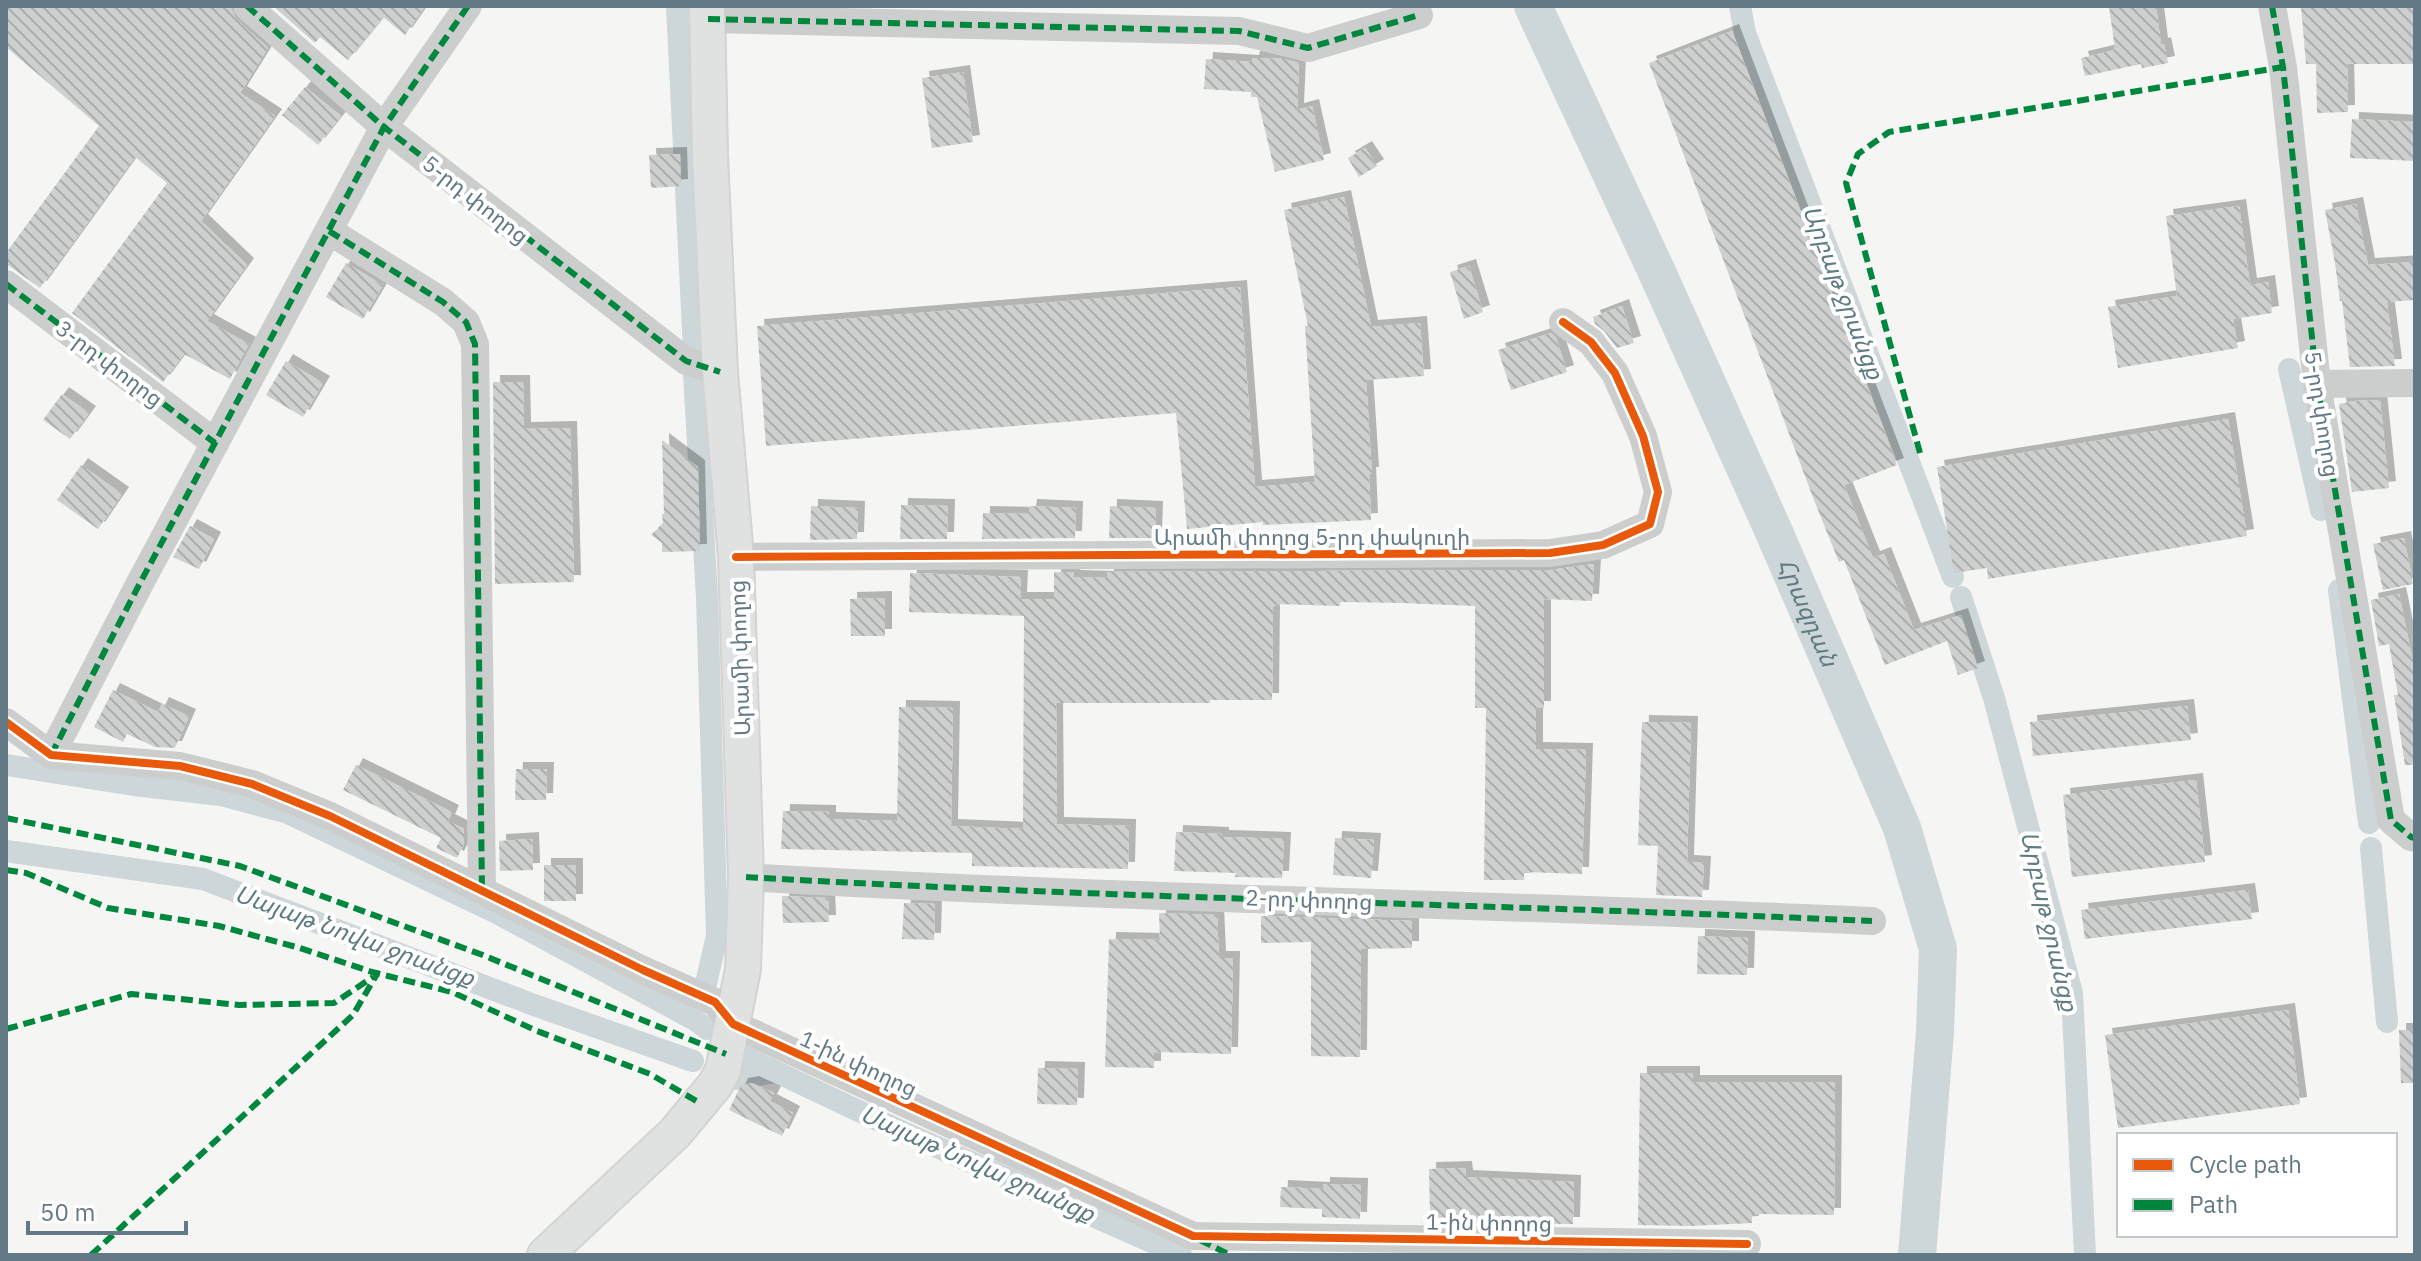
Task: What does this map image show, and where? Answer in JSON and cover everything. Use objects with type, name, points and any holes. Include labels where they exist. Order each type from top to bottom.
[{"type":"main road","name":"Արամի փողոց","points":[[545,1255],[675,1133],[715,1085],[723,1070],[743,969],[746,877],[736,557],[720,372],[707,13]]},
{"type":"street","name":"5-րդ փողոց","points":[[247,6],[384,127],[686,361],[720,372]]},
{"type":"street","points":[[6,722],[51,755],[384,127],[468,6]]},
{"type":"street","name":"5-րդ փողոց","points":[[2272,6],[2283,67],[2317,384],[2391,820],[2415,838]]},
{"type":"street","points":[[707,13],[1239,31],[1308,48],[1419,15]]},
{"type":"street","points":[[329,231],[443,302],[466,322],[475,344],[482,890]]},
{"type":"street","name":"3-րդ փողոց","points":[[6,284],[215,443]]},
{"type":"street","name":"Արամի փողոց 5-րդ փակուղի","points":[[736,557],[1550,553],[1603,545],[1650,524],[1658,492],[1643,436],[1615,373],[1591,342],[1563,322]]},
{"type":"street","points":[[2317,384],[2415,383]]},
{"type":"street","name":"1-ին փողոց","points":[[51,755],[180,766],[252,784],[330,816],[643,970],[715,1002],[733,1024],[1193,1236],[1747,1244]]},
{"type":"street","name":"2-րդ փողոց","points":[[746,877],[939,888],[1872,921]]},
{"type":"building","points":[[6,6],[230,6],[236,19],[268,48],[240,93],[275,116],[201,221],[247,265],[207,321],[249,344],[230,379],[184,354],[163,382],[72,313],[167,183],[135,157],[40,288],[6,264],[6,253],[99,126],[6,47]]},
{"type":"building","points":[[273,6],[425,6],[405,35],[383,17],[348,60],[320,37],[315,43]]},
{"type":"building","points":[[2109,6],[2156,6],[2161,45],[2164,44],[2168,63],[2142,68],[2141,64],[2085,76],[2081,58],[2115,50]]},
{"type":"building","points":[[2301,6],[2415,6],[2415,64],[2347,64],[2348,112],[2317,113],[2316,64],[2306,64]]},
{"type":"building","points":[[1732,31],[1897,465],[1844,485],[1873,558],[1884,554],[1914,630],[1961,615],[1978,668],[1958,675],[1947,641],[1885,665],[1844,560],[1839,562],[1814,500],[1649,63]]},
{"type":"building","points":[[1253,58],[1299,63],[1297,110],[1312,106],[1324,160],[1275,172],[1257,97],[1251,97],[1251,92],[1204,89],[1206,59],[1252,62]]},
{"type":"building","points":[[963,72],[973,142],[932,148],[922,78]]},
{"type":"building","points":[[305,87],[341,116],[318,145],[282,115]]},
{"type":"building","points":[[2352,119],[2415,122],[2415,161],[2350,158]]},
{"type":"building","points":[[1365,148],[1377,166],[1359,177],[1348,158]]},
{"type":"building","points":[[680,154],[681,186],[651,188],[649,155]]},
{"type":"building","points":[[1344,197],[1371,327],[1420,323],[1424,376],[1366,380],[1372,474],[1369,474],[1371,520],[1263,525],[1263,522],[1187,529],[1176,413],[766,446],[757,326],[1240,287],[1255,487],[1315,482],[1305,326],[1308,326],[1284,210]]},
{"type":"building","points":[[2356,204],[2368,265],[2415,262],[2415,300],[2387,302],[2395,366],[2350,367],[2342,301],[2325,210]]},
{"type":"building","points":[[2239,206],[2250,285],[2268,282],[2272,313],[2233,319],[2238,348],[2118,368],[2108,307],[2177,296],[2166,216]]},
{"type":"building","points":[[346,263],[383,285],[363,319],[326,297]]},
{"type":"building","points":[[1469,266],[1483,312],[1464,319],[1450,272]]},
{"type":"building","points":[[1622,306],[1634,343],[1617,348],[1595,324],[1593,317]]},
{"type":"building","points":[[1551,333],[1556,338],[1567,372],[1511,390],[1498,350]]},
{"type":"building","points":[[286,361],[323,383],[303,417],[266,395]]},
{"type":"building","points":[[493,382],[523,382],[524,429],[570,428],[574,582],[495,584]]},
{"type":"building","points":[[62,394],[89,413],[70,439],[43,420]]},
{"type":"building","points":[[2380,400],[2389,488],[2352,492],[2339,404]]},
{"type":"building","points":[[2228,419],[2247,536],[1988,579],[1987,568],[1954,573],[1937,467]]},
{"type":"building","points":[[662,440],[698,467],[700,551],[662,552],[662,543],[651,535],[663,523]]},
{"type":"building","points":[[81,465],[122,494],[98,529],[57,500]]},
{"type":"building","points":[[901,505],[948,506],[947,539],[900,539]]},
{"type":"building","points":[[811,506],[858,508],[857,539],[810,540]]},
{"type":"building","points":[[1030,506],[1076,508],[1075,538],[982,539],[983,513],[1029,514]]},
{"type":"building","points":[[1110,506],[1156,508],[1155,538],[1109,538]]},
{"type":"building","points":[[190,526],[214,539],[199,569],[173,557]]},
{"type":"building","points":[[2404,538],[2413,584],[2383,590],[2373,544]]},
{"type":"building","points":[[1594,564],[1592,601],[1544,599],[1544,708],[1536,708],[1536,749],[1586,750],[1582,874],[1524,872],[1524,880],[1484,880],[1486,708],[1475,708],[1475,606],[1402,603],[1340,602],[1340,606],[1275,604],[1272,700],[1056,703],[1057,824],[1129,826],[1128,869],[972,866],[972,853],[781,849],[783,811],[829,812],[829,819],[897,821],[899,707],[953,708],[951,826],[1023,829],[1024,616],[909,612],[910,573],[1021,577],[1020,599],[1054,599],[1054,572],[1074,572],[1073,577],[1107,578],[1107,572],[1550,570]]},
{"type":"building","points":[[2399,594],[2412,657],[2415,657],[2415,765],[2405,765],[2389,644],[2379,646],[2371,600]]},
{"type":"building","points":[[885,598],[885,636],[851,636],[850,599]]},
{"type":"building","points":[[113,690],[158,712],[162,704],[189,716],[175,748],[155,747],[127,734],[123,742],[94,727]]},
{"type":"building","points":[[2187,706],[2191,740],[2033,756],[2030,722]]},
{"type":"building","points":[[1642,722],[1691,723],[1687,862],[1704,863],[1702,897],[1656,895],[1658,846],[1638,845]]},
{"type":"building","points":[[356,765],[452,812],[448,821],[464,829],[464,844],[457,858],[436,848],[441,838],[343,790]]},
{"type":"building","points":[[516,769],[547,769],[546,800],[515,800]]},
{"type":"building","points":[[2196,780],[2205,862],[2072,877],[2063,795]]},
{"type":"building","points":[[1176,832],[1284,839],[1282,878],[1174,871]]},
{"type":"building","points":[[1335,838],[1374,840],[1371,878],[1333,875]]},
{"type":"building","points":[[532,839],[533,870],[500,871],[499,841]]},
{"type":"building","points":[[544,865],[576,865],[576,901],[544,901]]},
{"type":"building","points":[[2248,890],[2252,919],[2085,939],[2081,910]]},
{"type":"building","points":[[782,896],[828,898],[829,922],[783,923]]},
{"type":"building","points":[[904,903],[935,904],[934,940],[902,939]]},
{"type":"building","points":[[1159,913],[1217,915],[1219,958],[1233,958],[1231,1054],[1154,1052],[1154,1068],[1105,1067],[1109,939],[1160,940]]},
{"type":"building","points":[[1261,916],[1412,921],[1412,948],[1361,949],[1360,1057],[1311,1056],[1311,942],[1261,943]]},
{"type":"building","points":[[1698,936],[1748,938],[1747,975],[1697,974]]},
{"type":"building","points":[[2288,1010],[2300,1104],[2118,1128],[2105,1035]]},
{"type":"building","points":[[2399,1030],[2415,1030],[2415,1083],[2401,1083]]},
{"type":"building","points":[[1038,1068],[1078,1069],[1077,1105],[1037,1104]]},
{"type":"building","points":[[1640,1073],[1693,1073],[1693,1082],[1835,1082],[1834,1215],[1752,1214],[1752,1223],[1638,1225]]},
{"type":"building","points":[[752,1083],[774,1093],[770,1101],[793,1113],[782,1136],[729,1110],[741,1085]]},
{"type":"building","points":[[1465,1168],[1466,1177],[1574,1182],[1573,1224],[1459,1223],[1459,1217],[1430,1218],[1429,1169]]},
{"type":"building","points":[[1323,1184],[1361,1185],[1360,1219],[1322,1217],[1322,1209],[1280,1207],[1281,1187],[1323,1189]]},
{"type":"waterway","points":[[677,6],[694,350]]},
{"type":"waterway","name":"Հրազդան","points":[[1533,6],[1774,532],[1902,828],[1938,949],[1935,1032],[1917,1255]]},
{"type":"waterway","name":"Արբաթ ջրանցք","points":[[1740,6],[1745,33],[1953,577]]},
{"type":"waterway","points":[[2289,369],[2321,510]]},
{"type":"waterway","points":[[694,374],[707,597],[717,936],[704,992]]},
{"type":"waterway","points":[[2339,590],[2369,823]]},
{"type":"waterway","name":"Արբաթ ջրանցք","points":[[1961,597],[1994,698],[2072,993],[2085,1255]]},
{"type":"waterway","name":"Սայաթ Նովա ջրանցք","points":[[6,765],[221,795],[288,813],[495,912],[707,1029]]},
{"type":"waterway","points":[[2371,848],[2387,1022]]},
{"type":"waterway","name":"Սայաթ Նովա ջրանցք","points":[[6,851],[203,879],[534,1005],[693,1061]]},
{"type":"waterway","name":"Սայաթ Նովա ջրանցք","points":[[745,1057],[901,1131],[1181,1255]]},
{"type":"waterway","name":"Սայաթ Նովա ջրանցք","points":[[736,1079],[776,1072]]},
{"type":"marked path","points":[[247,6],[384,127],[686,361],[720,372]]},
{"type":"marked path","points":[[51,755],[384,127],[468,6]]},
{"type":"marked path","points":[[2272,6],[2283,67],[2317,384],[2391,820],[2415,838]]},
{"type":"marked path","points":[[708,19],[1239,31],[1308,48],[1419,15]]},
{"type":"marked path","points":[[1920,453],[1846,183],[1858,154],[1889,132],[2283,67]]},
{"type":"marked path","points":[[329,231],[443,302],[466,322],[475,344],[482,890]]},
{"type":"marked path","points":[[6,284],[215,443]]},
{"type":"marked path","points":[[6,818],[240,866],[480,954],[726,1054]]},
{"type":"marked path","points":[[6,870],[26,873],[108,908],[219,926],[372,972],[452,992],[537,1031],[650,1074],[700,1103]]},
{"type":"marked path","points":[[746,877],[1027,891],[1872,921]]},
{"type":"marked path","points":[[91,1255],[353,1015],[377,974]]},
{"type":"marked path","points":[[6,1029],[131,994],[239,1005],[334,1003],[373,977]]},
{"type":"marked path","points":[[1200,1240],[1230,1255]]},
{"type":"cycle path","points":[[736,557],[1550,553],[1603,545],[1650,524],[1658,492],[1643,436],[1615,373],[1591,342],[1563,322]]},
{"type":"cycle path","points":[[6,722],[51,755],[180,766],[252,784],[330,816],[643,970],[715,1002],[733,1024],[1193,1236],[1747,1244]]}]
